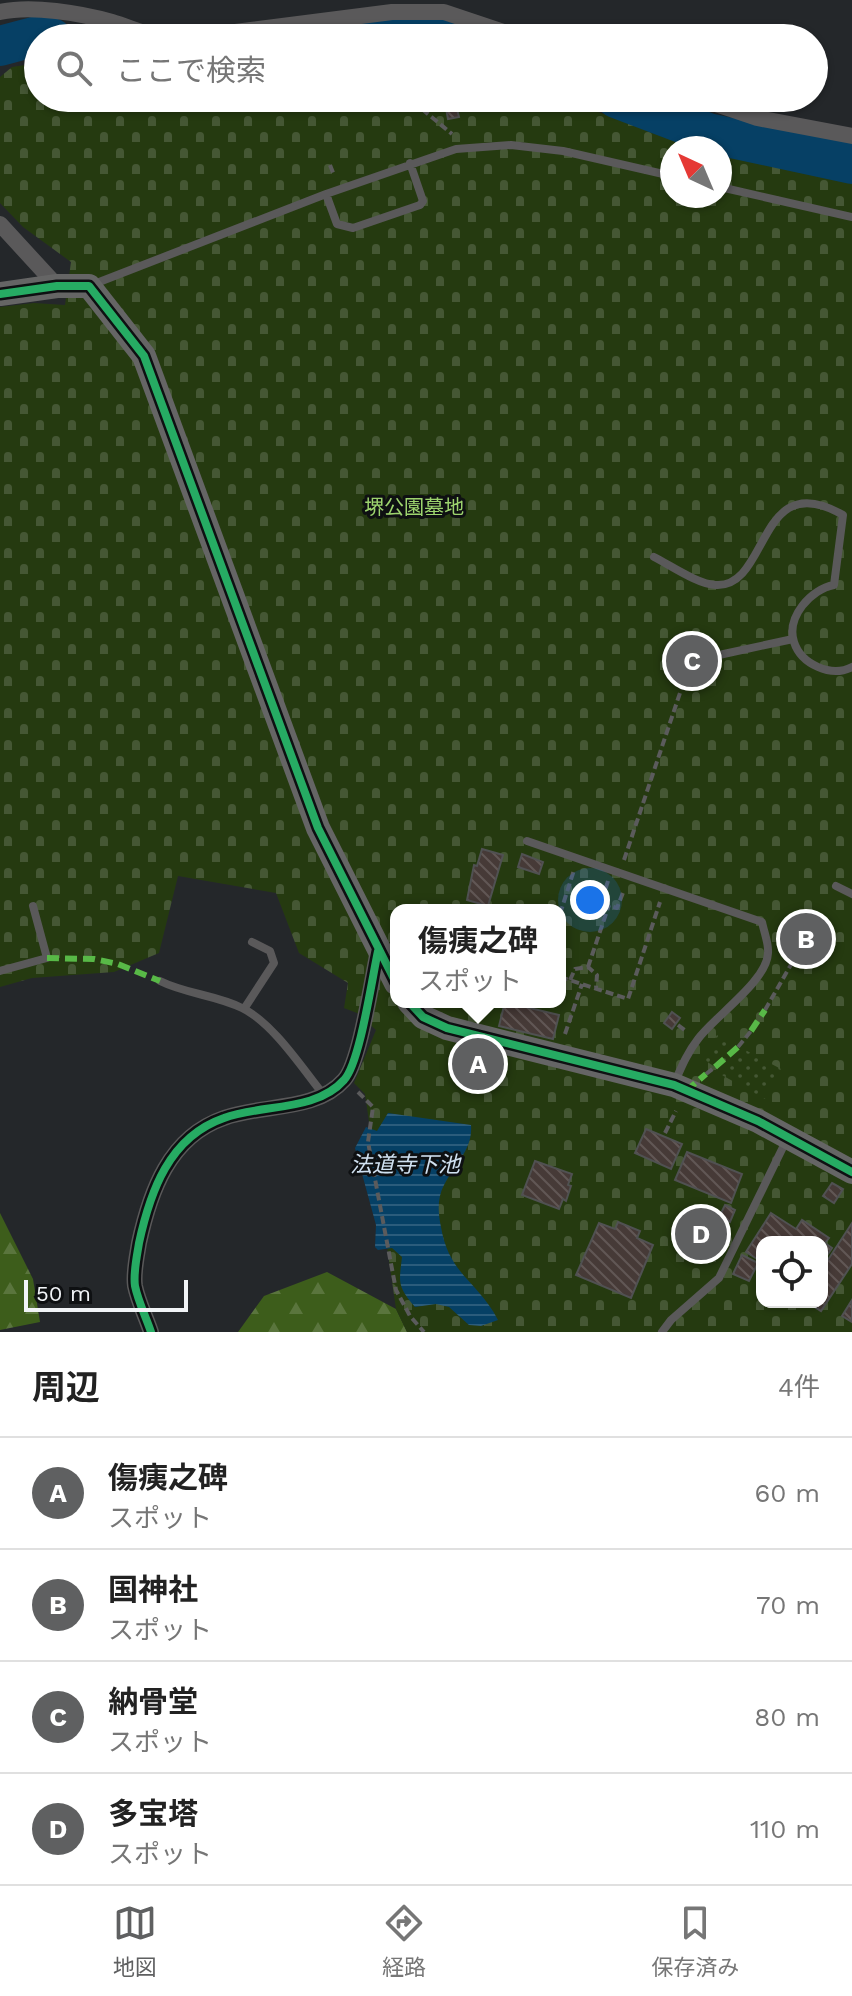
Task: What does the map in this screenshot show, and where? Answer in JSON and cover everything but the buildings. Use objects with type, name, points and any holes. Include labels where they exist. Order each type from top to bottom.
[{"type":"street","points":[[0,12],[18,8],[116,24]]},
{"type":"street","points":[[298,24],[392,12],[444,12],[480,24]]},
{"type":"street","points":[[739,112],[852,136]]},
{"type":"street","points":[[0,224],[57,286]]},
{"type":"street","points":[[0,294],[57,286],[89,286],[144,356],[318,828],[390,972]]},
{"type":"street","points":[[151,1332],[135,1285],[137,1255],[147,1203],[176,1151],[213,1122],[227,1116],[309,1101],[337,1087],[349,1075],[378,951]]},
{"type":"street","points":[[415,1008],[423,1017],[447,1028],[676,1095],[789,1137],[852,1172]]},
{"type":"lane","points":[[89,286],[326,194],[456,149],[511,145],[563,151],[660,173]]},
{"type":"lane","points":[[326,194],[337,224],[353,228],[420,205],[423,201],[410,163]]},
{"type":"lane","points":[[732,190],[852,217]]},
{"type":"lane","points":[[654,557],[709,584],[721,586],[751,564],[767,531],[784,510],[805,503],[825,505],[843,515],[834,585],[824,587],[803,604],[794,623],[793,639],[799,653],[814,665],[830,672],[852,667]]},
{"type":"lane","points":[[719,655],[793,639]]},
{"type":"lane","points":[[527,841],[762,922],[769,954],[761,974],[715,1018],[698,1039],[684,1060],[676,1095]]},
{"type":"lane","points":[[836,886],[852,894]]},
{"type":"lane","points":[[0,971],[47,958],[33,906]]},
{"type":"lane","points":[[244,1009],[274,963],[270,951],[252,942]]},
{"type":"lane","points":[[160,981],[178,990],[244,1009],[279,1040],[323,1094]]},
{"type":"lane","points":[[662,1332],[671,1320],[719,1278],[789,1137]]},
{"type":"path","points":[[426,112],[452,134]]},
{"type":"path","points":[[330,165],[334,175]]},
{"type":"path","points":[[685,633],[703,635],[716,647],[719,655],[715,674],[709,681],[692,688],[682,687],[668,676],[664,659],[666,650],[685,633]]},
{"type":"path","points":[[619,873],[682,687]]},
{"type":"path","points":[[563,904],[578,859]]},
{"type":"path","points":[[566,979],[628,999],[664,889]]},
{"type":"path","points":[[605,892],[601,903],[617,908],[621,898]]},
{"type":"path","points":[[588,967],[609,905]]},
{"type":"path","points":[[765,1010],[800,949]]},
{"type":"path","points":[[588,967],[597,975],[596,988]]},
{"type":"path","points":[[570,980],[575,969],[588,967]]},
{"type":"path","points":[[571,1015],[582,984]]},
{"type":"path","points":[[738,1047],[751,1031]]},
{"type":"path","points":[[706,1074],[715,1067]]},
{"type":"path","points":[[665,1133],[676,1095]]},
{"type":"path","points":[[373,1107],[368,1142],[396,1290],[410,1316],[424,1332]]},
{"type":"green space","name":"堺公園墓地","points":[[24,65],[24,112],[598,112],[671,136],[660,136],[660,208],[732,208],[732,154],[852,179],[852,1332],[407,1332],[396,1309],[365,1094],[354,1083],[376,1030],[357,1013],[344,1008],[348,983],[299,953],[276,893],[178,876],[159,953],[114,972],[32,978],[0,987],[0,307],[34,303],[65,305],[71,262],[23,227],[0,203],[0,77],[12,67]]},
{"type":"green space","points":[[717,1035],[781,1069],[765,1099],[720,1074],[703,1059]]},
{"type":"green space","points":[[0,1213],[33,1279],[40,1322],[0,1330]]},
{"type":"green space","points":[[327,1272],[396,1309],[407,1332],[238,1332],[264,1296]]},
{"type":"water","name":"法道寺下池","points":[[388,1113],[471,1125],[466,1149],[442,1190],[439,1216],[450,1256],[498,1320],[481,1326],[469,1325],[449,1307],[436,1304],[415,1307],[401,1284],[402,1257],[392,1248],[378,1250],[375,1247],[376,1225],[355,1148],[366,1127],[377,1131]]},
{"type":"waterway","points":[[0,46],[24,40]]},
{"type":"waterway","points":[[653,112],[708,133],[852,164]]},
{"type":"marked path","points":[[47,958],[94,959],[118,964],[160,981]]},
{"type":"marked path","points":[[751,1031],[765,1010]]},
{"type":"marked path","points":[[715,1067],[738,1047]]},
{"type":"marked path","points":[[686,1091],[706,1074]]},
{"type":"cycle path","points":[[0,294],[57,286],[89,286],[144,356],[318,828],[390,971]]},
{"type":"cycle path","points":[[151,1332],[136,1292],[135,1270],[149,1205],[165,1168],[189,1138],[205,1127],[239,1114],[319,1097],[344,1080],[360,1039],[378,951]]},
{"type":"cycle path","points":[[415,1008],[423,1017],[447,1028],[674,1085],[758,1121],[852,1172]]},
{"type":"place","name":"納骨堂","points":[[692,661]]},
{"type":"place","name":"国神社","points":[[806,939]]},
{"type":"place","name":"傷痍之碑","points":[[478,1064]]},
{"type":"place","name":"多宝塔","points":[[701,1234]]}]
